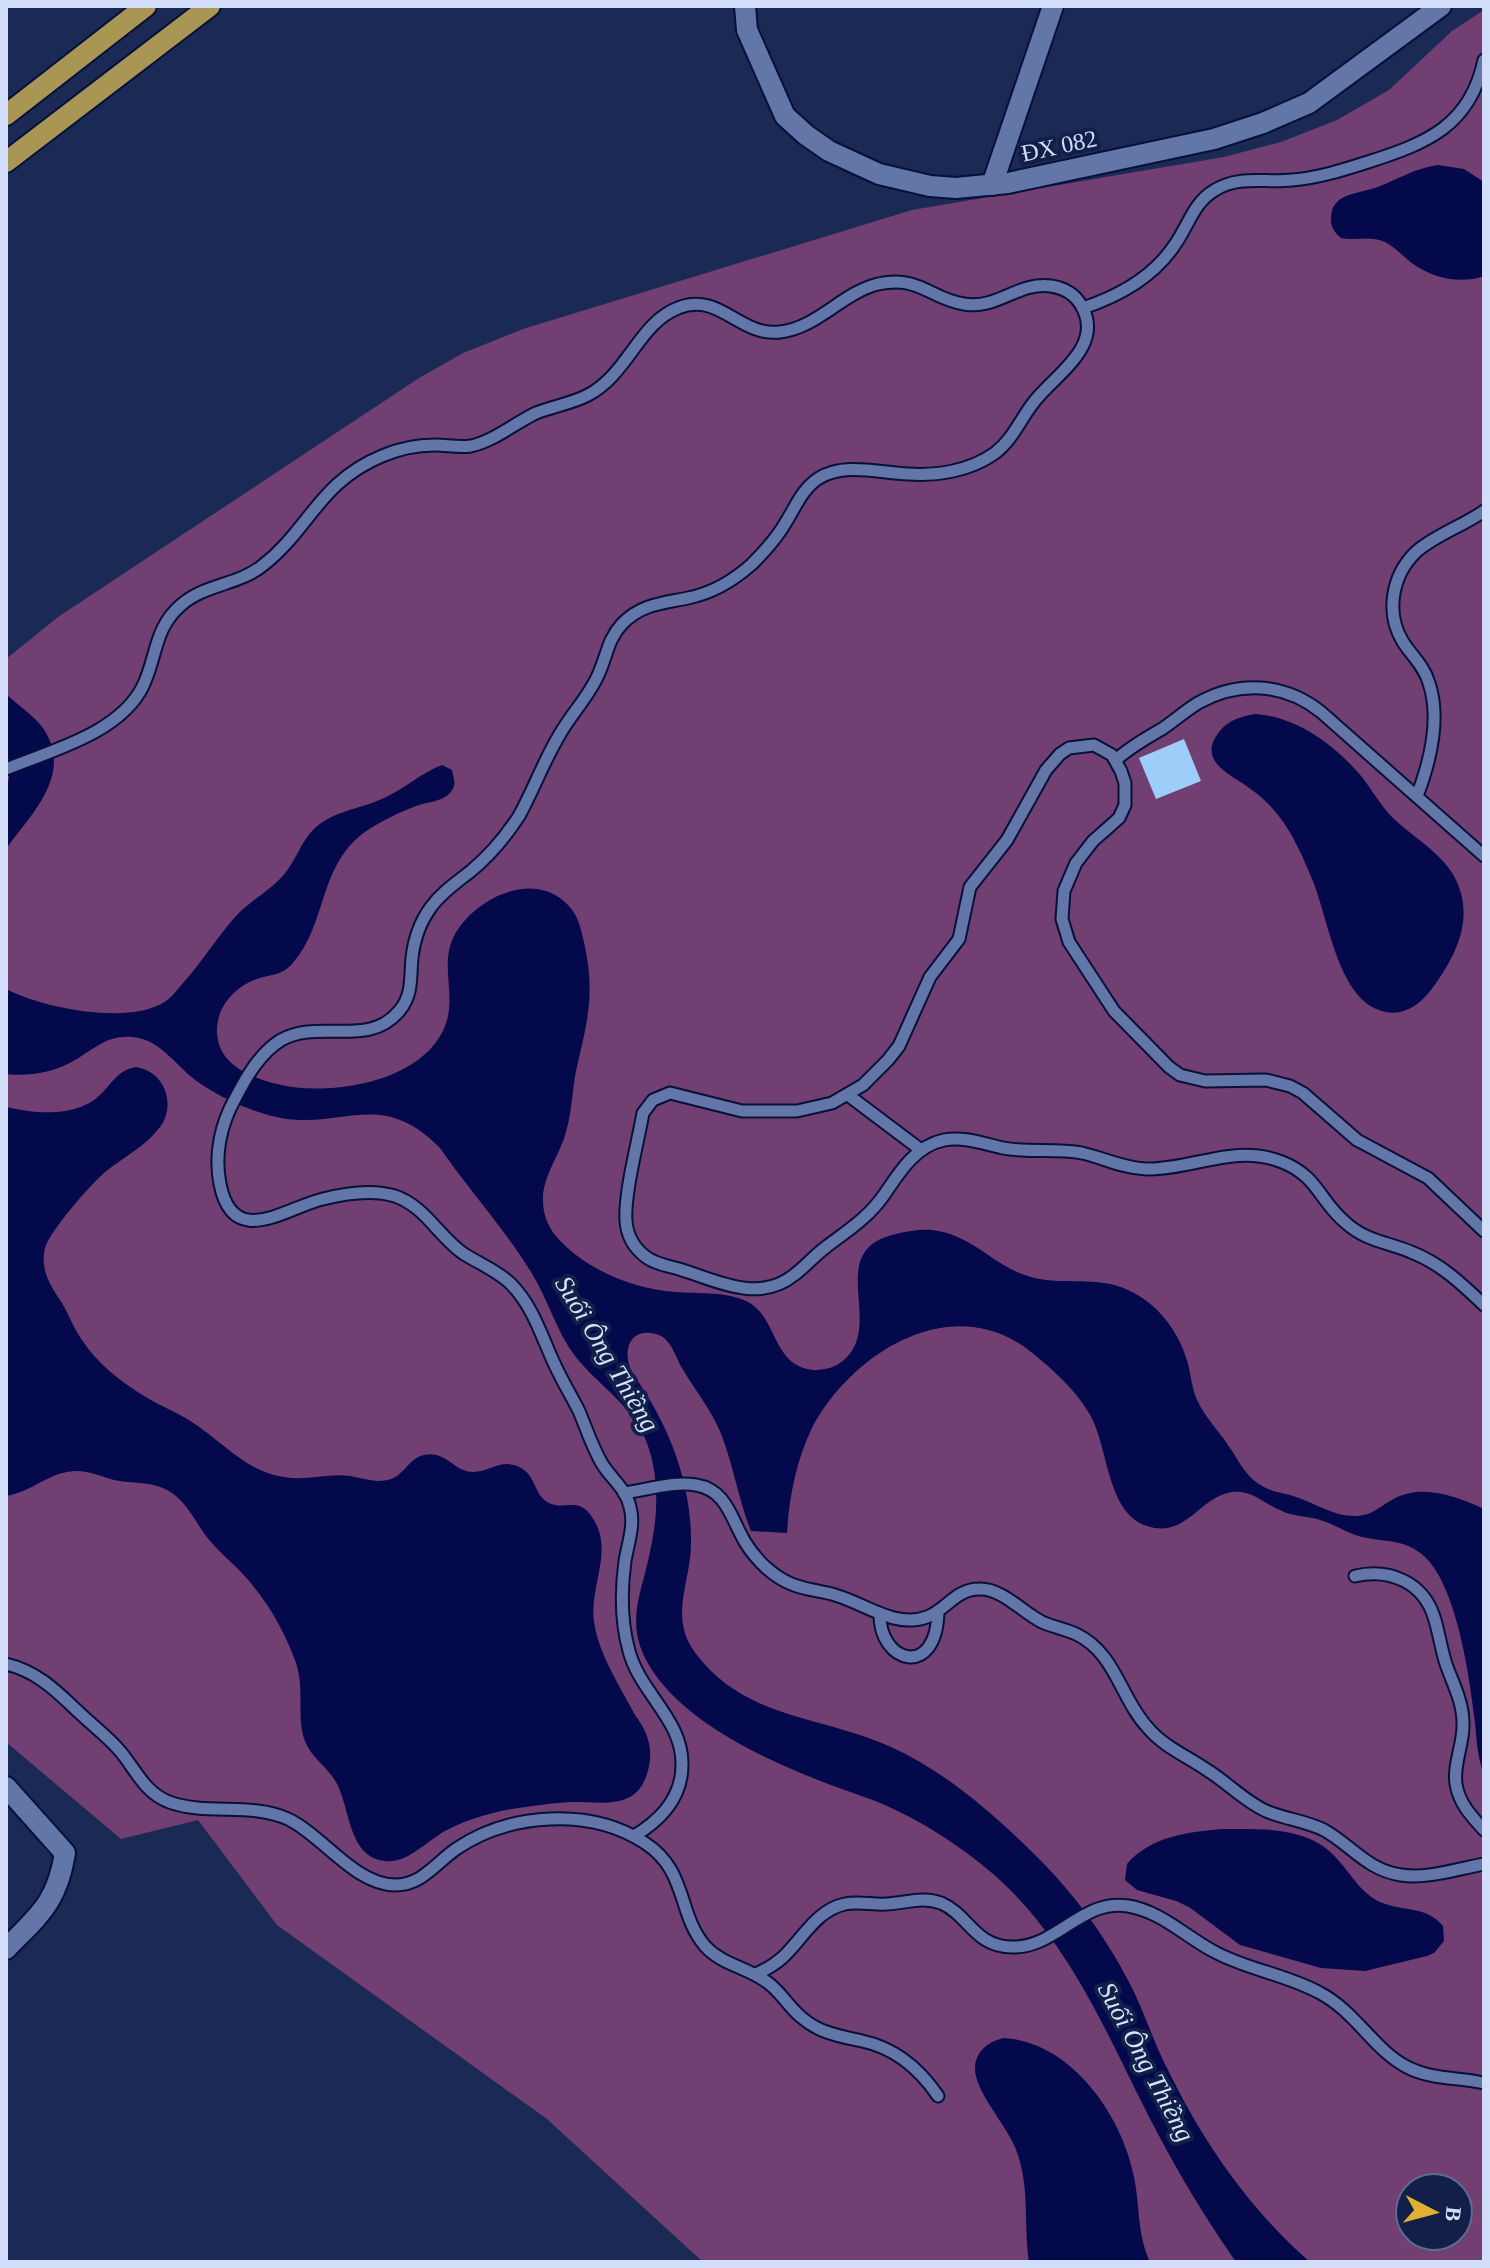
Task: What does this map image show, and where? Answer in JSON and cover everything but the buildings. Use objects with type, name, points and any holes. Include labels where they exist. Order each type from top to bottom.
[{"type":"main road","points":[[6,115],[146,6]]},
{"type":"main road","points":[[6,162],[210,6]]},
{"type":"street","name":"ĐX 082","points":[[745,6],[747,30],[785,116],[806,135],[853,164],[904,181],[956,188],[992,185],[1214,139],[1263,123],[1309,103],[1441,6]]},
{"type":"street","points":[[992,185],[1053,6]]},
{"type":"street","points":[[6,1787],[65,1853],[60,1881],[47,1907],[6,1949]]},
{"type":"lane","points":[[1083,308],[1122,291],[1159,264],[1174,247],[1200,201],[1223,185],[1250,179],[1285,181],[1325,175],[1408,149],[1437,134],[1450,124],[1470,99],[1484,60]]},
{"type":"lane","points":[[6,769],[103,727],[131,706],[147,678],[158,635],[174,610],[199,592],[247,576],[260,568],[282,547],[321,498],[352,472],[378,457],[406,448],[475,445],[537,413],[591,394],[617,374],[648,331],[674,309],[692,304],[714,306],[749,327],[779,332],[818,317],[865,289],[902,282],[928,288],[948,300],[969,305],[991,303],[1025,288],[1051,286],[1072,294],[1083,308],[1087,327],[1077,356],[1031,405],[1007,443],[989,458],[940,474],[843,470],[821,477],[804,492],[766,550],[741,574],[716,589],[656,603],[631,616],[612,637],[593,685],[560,733],[511,828],[491,853],[448,888],[429,910],[415,940],[409,995],[396,1015],[366,1031],[310,1031],[286,1038],[265,1053],[250,1073],[229,1108],[220,1138],[218,1169],[221,1192],[229,1208],[244,1219],[263,1221],[322,1199],[370,1192],[393,1196],[418,1208],[460,1251],[498,1273],[521,1296],[541,1330],[599,1459],[624,1493],[632,1521],[622,1600],[629,1652],[646,1691],[671,1724],[682,1753],[680,1783],[675,1797],[658,1821],[634,1836]]},
{"type":"lane","points":[[1417,796],[1429,758],[1433,699],[1423,669],[1398,632],[1394,619],[1394,594],[1402,569],[1419,550],[1484,511]]},
{"type":"lane","points":[[1116,760],[1142,738],[1211,697],[1240,689],[1287,691],[1305,700],[1484,856]]},
{"type":"lane","points":[[1484,1231],[1435,1183],[1357,1140],[1303,1093],[1266,1080],[1205,1081],[1180,1075],[1114,1011],[1064,931],[1064,891],[1076,863],[1093,841],[1119,818],[1125,805],[1125,783],[1116,760],[1102,747],[1086,744],[1069,748],[1053,761],[1007,840],[970,887],[959,939],[930,977],[899,1046],[876,1073],[848,1095],[815,1108],[779,1113],[742,1111],[677,1093],[653,1100],[643,1113],[626,1219],[631,1239],[657,1263],[715,1283],[756,1289],[776,1285],[794,1275],[862,1220],[921,1150],[942,1140],[965,1139],[1007,1149],[1081,1153],[1124,1166],[1157,1169],[1231,1155],[1266,1157],[1294,1167],[1306,1176],[1341,1220],[1355,1231],[1370,1240],[1411,1252],[1434,1263],[1484,1305]]},
{"type":"lane","points":[[848,1095],[921,1150]]},
{"type":"lane","points":[[624,1493],[686,1484],[708,1488],[723,1499],[755,1557],[779,1577],[807,1589],[836,1595],[880,1614],[909,1620],[929,1616],[967,1590],[990,1590],[1045,1623],[1088,1641],[1110,1663],[1130,1704],[1160,1740],[1253,1804],[1281,1817],[1323,1830],[1375,1867],[1401,1875],[1414,1876],[1484,1864]]},
{"type":"lane","points":[[1355,1576],[1367,1573],[1392,1575],[1413,1586],[1429,1605],[1462,1708],[1463,1735],[1455,1771],[1458,1794],[1467,1812],[1484,1830]]},
{"type":"lane","points":[[880,1614],[885,1636],[898,1652],[912,1658],[929,1649],[936,1632],[938,1611]]},
{"type":"lane","points":[[6,1664],[36,1675],[65,1698],[112,1742],[142,1783],[160,1797],[190,1807],[276,1814],[302,1827],[346,1863],[381,1883],[402,1885],[416,1880],[471,1839],[510,1824],[572,1820],[614,1828],[634,1836],[657,1852],[674,1874],[693,1925],[705,1945],[722,1960],[769,1983],[813,2026],[895,2053],[919,2072],[938,2096]]},
{"type":"lane","points":[[756,1974],[780,1960],[817,1919],[844,1904],[878,1905],[919,1899],[931,1901],[953,1910],[986,1941],[1008,1947],[1033,1944],[1086,1914],[1114,1905],[1131,1906],[1152,1914],[1233,1961],[1321,1993],[1348,2013],[1385,2051],[1408,2068],[1432,2076],[1484,2083]]},
{"type":"shaded area","points":[[1484,10],[1484,2262],[703,2262],[547,2119],[277,1925],[198,1820],[121,1839],[6,1742],[6,659],[58,617],[419,378],[463,353],[523,329],[912,210],[1224,157],[1281,142],[1337,120],[1389,90],[1452,31]]},
{"type":"water","points":[[1438,165],[1464,169],[1484,182],[1484,276],[1467,280],[1441,277],[1416,266],[1385,242],[1341,238],[1334,231],[1331,220],[1333,208],[1343,198]]},
{"type":"water","points":[[6,694],[43,728],[54,761],[46,792],[6,849],[6,797],[10,769],[6,747]]},
{"type":"water","points":[[1256,714],[1287,721],[1328,744],[1362,777],[1391,816],[1440,858],[1455,878],[1463,904],[1462,931],[1458,943],[1431,990],[1408,1009],[1394,1013],[1379,1010],[1365,1002],[1353,988],[1336,953],[1312,879],[1288,830],[1266,802],[1214,760],[1213,743],[1219,732],[1236,719]]},
{"type":"water","name":"Suối Ông Thiềng","points":[[442,765],[452,770],[454,784],[450,793],[395,815],[361,835],[337,864],[312,932],[292,964],[281,972],[250,982],[232,994],[221,1012],[217,1033],[223,1052],[235,1066],[260,1079],[299,1088],[350,1086],[400,1071],[421,1058],[437,1041],[447,1020],[450,999],[448,957],[454,936],[463,922],[475,910],[506,893],[539,889],[554,894],[568,905],[578,920],[587,957],[590,990],[568,1124],[545,1183],[543,1206],[552,1231],[580,1258],[610,1275],[642,1287],[740,1298],[758,1309],[790,1360],[800,1367],[819,1370],[837,1365],[852,1350],[859,1333],[858,1274],[862,1257],[874,1243],[914,1230],[946,1233],[1031,1277],[1104,1283],[1128,1290],[1149,1303],[1166,1320],[1179,1341],[1195,1396],[1205,1413],[1245,1471],[1264,1487],[1349,1516],[1375,1511],[1401,1495],[1413,1492],[1450,1496],[1484,1509],[1484,1774],[1478,1752],[1469,1677],[1453,1608],[1435,1569],[1424,1556],[1402,1544],[1362,1537],[1323,1521],[1286,1513],[1252,1495],[1239,1492],[1220,1495],[1172,1527],[1147,1526],[1123,1508],[1110,1477],[1096,1427],[1077,1396],[1031,1352],[1001,1334],[970,1327],[938,1328],[907,1338],[878,1354],[852,1375],[830,1400],[806,1441],[794,1480],[787,1533],[751,1531],[719,1429],[669,1343],[661,1336],[646,1333],[632,1339],[629,1345],[631,1369],[668,1435],[683,1477],[691,1544],[682,1612],[687,1638],[694,1651],[714,1674],[736,1691],[760,1703],[864,1737],[910,1756],[981,1805],[1013,1833],[1071,1895],[1109,1947],[1135,1995],[1182,2098],[1230,2174],[1268,2221],[1310,2262],[1236,2262],[1170,2157],[1075,1974],[1038,1921],[992,1873],[942,1836],[901,1813],[789,1768],[738,1743],[691,1711],[654,1673],[638,1640],[636,1625],[656,1509],[656,1483],[648,1446],[634,1419],[575,1356],[521,1256],[440,1148],[418,1129],[397,1119],[357,1115],[293,1120],[250,1109],[192,1078],[152,1043],[132,1037],[109,1040],[69,1064],[51,1070],[34,1074],[6,1074],[6,989],[41,1002],[86,1012],[131,1012],[166,1001],[236,916],[290,867],[308,836],[320,824],[337,814],[384,798]]},
{"type":"water","points":[[136,1067],[154,1075],[165,1090],[165,1118],[148,1140],[90,1187],[62,1220],[45,1248],[47,1277],[82,1340],[102,1364],[127,1385],[192,1422],[246,1462],[270,1474],[292,1478],[342,1475],[386,1480],[396,1477],[419,1457],[432,1454],[460,1469],[473,1472],[503,1464],[514,1465],[527,1473],[540,1495],[549,1503],[577,1505],[587,1511],[598,1529],[601,1542],[593,1608],[600,1646],[648,1739],[650,1759],[645,1780],[630,1797],[620,1801],[557,1803],[496,1812],[441,1833],[402,1859],[385,1861],[372,1857],[356,1840],[334,1779],[305,1741],[301,1723],[299,1673],[280,1626],[258,1592],[210,1541],[179,1499],[155,1485],[114,1480],[79,1471],[50,1477],[6,1496],[6,1107],[57,1112],[81,1107],[102,1093],[120,1073]]},
{"type":"water","points":[[1223,1829],[1285,1832],[1314,1841],[1327,1849],[1360,1887],[1376,1900],[1436,1919],[1443,1926],[1444,1941],[1427,1956],[1365,1971],[1321,1968],[1240,1945],[1189,1907],[1137,1890],[1125,1880],[1127,1864],[1147,1847],[1171,1837]]},
{"type":"water","points":[[1004,2038],[1028,2043],[1051,2053],[1090,2086],[1105,2107],[1128,2153],[1143,2241],[1150,2262],[1029,2262],[1025,2188],[1019,2159],[976,2076],[976,2061],[981,2052],[988,2044]]}]
